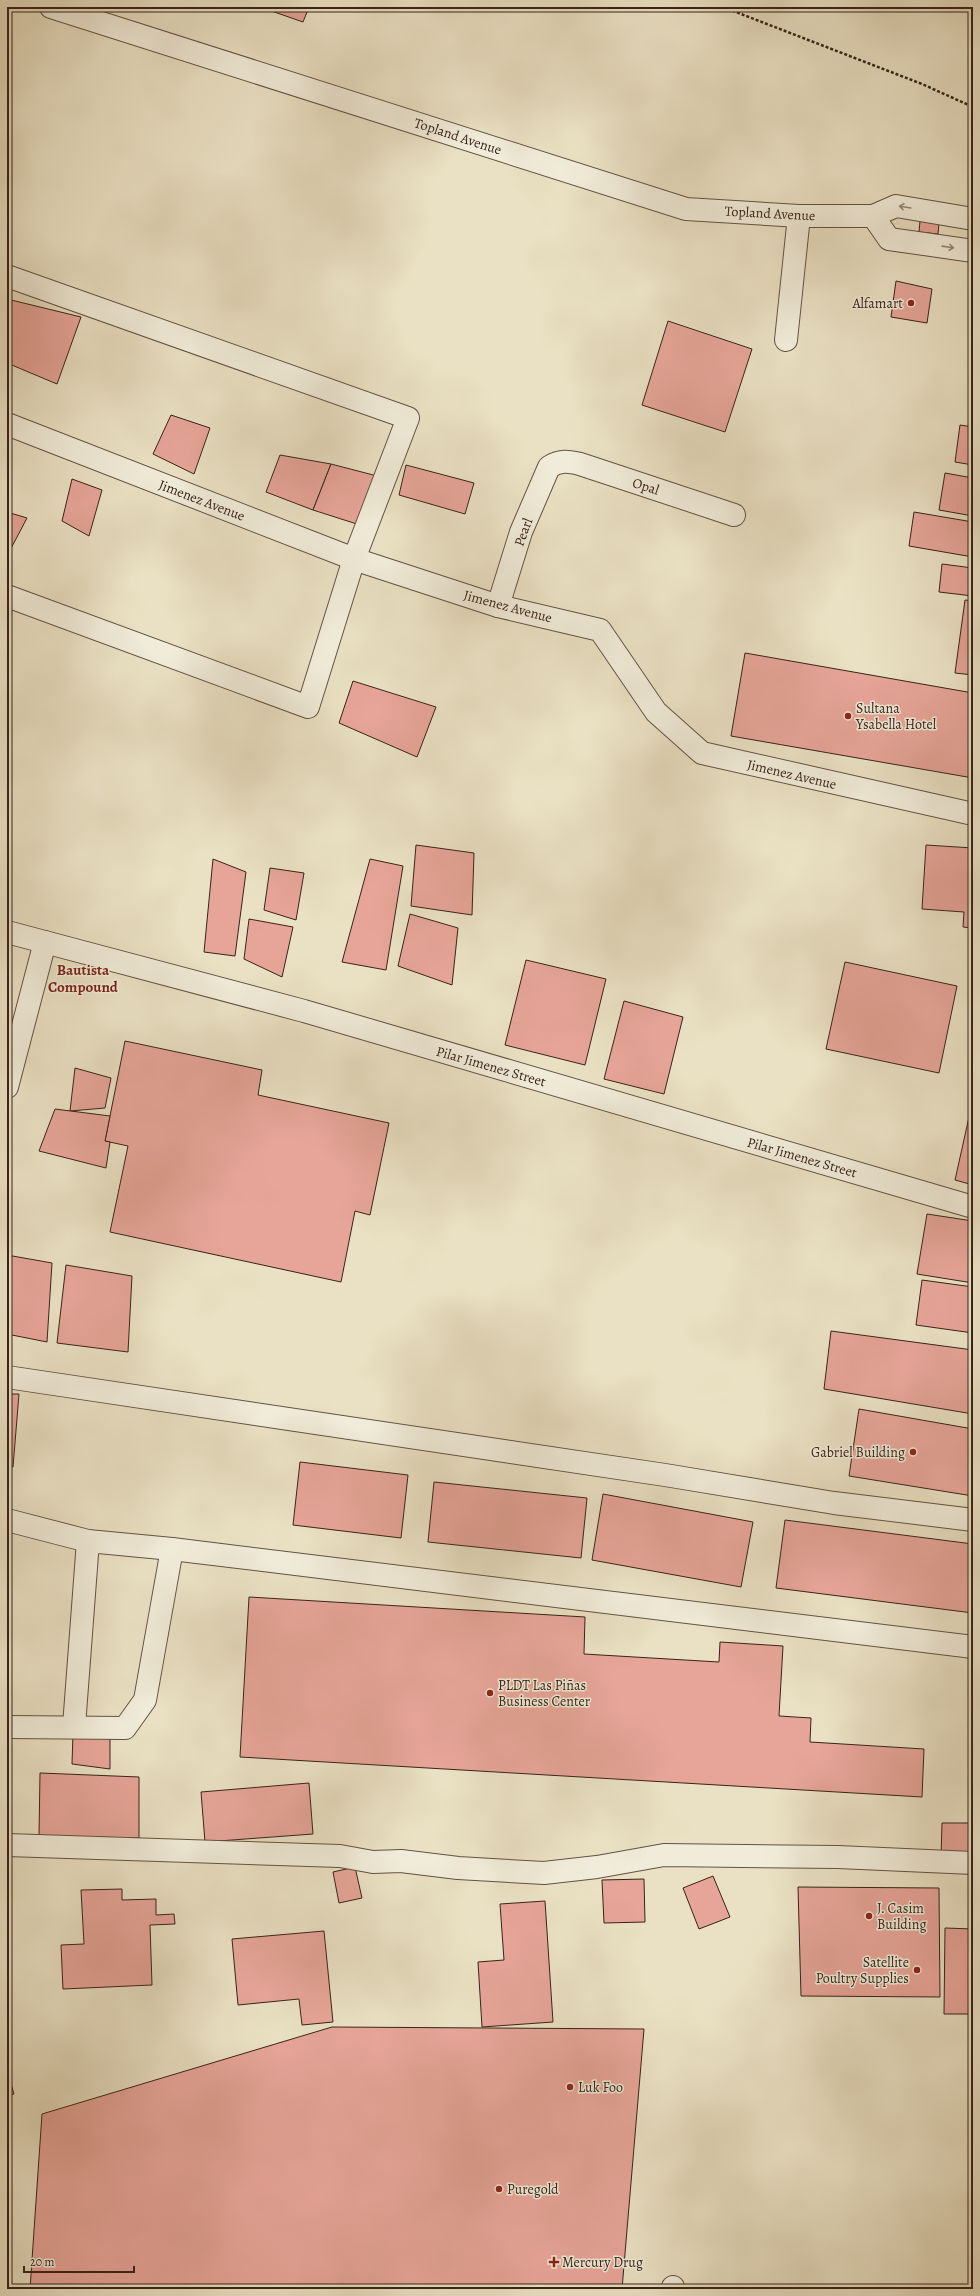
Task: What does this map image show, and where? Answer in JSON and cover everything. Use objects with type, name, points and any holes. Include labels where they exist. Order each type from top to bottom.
[{"type":"street","name":"Topland Avenue","points":[[51,7],[686,209],[800,216],[873,216],[896,206],[973,218]]},
{"type":"street","points":[[786,340],[800,216]]},
{"type":"street","points":[[873,216],[889,239],[973,251]]},
{"type":"street","points":[[7,276],[408,418],[354,559],[308,707],[7,596]]},
{"type":"street","name":"Jimenez Avenue","points":[[7,424],[354,559],[498,606],[600,630],[656,712],[702,753],[973,814]]},
{"type":"street","name":"Opal","points":[[556,463],[565,461],[580,464],[734,515]]},
{"type":"street","name":"Pearl","points":[[498,606],[521,532],[549,467],[556,463]]},
{"type":"street","name":"Pilar Jimenez Street","points":[[7,932],[304,1011],[973,1207]]},
{"type":"street","points":[[7,1087],[45,942]]},
{"type":"street","points":[[7,1377],[664,1475],[834,1503],[973,1520]]},
{"type":"street","points":[[7,1520],[88,1541],[172,1549],[973,1647]]},
{"type":"street","points":[[74,1726],[88,1541]]},
{"type":"street","points":[[7,1727],[74,1726],[125,1728],[144,1700],[172,1549]]},
{"type":"street","points":[[7,1845],[340,1856],[373,1862],[401,1861],[458,1868],[544,1872],[597,1867],[664,1855],[838,1857],[973,1863]]},
{"type":"path","points":[[724,7],[922,84],[973,107]]},
{"type":"building","points":[[260,7],[309,7],[303,22]]},
{"type":"building","points":[[920,221],[939,223],[938,234],[919,232]]},
{"type":"building","name":"Alfamart","points":[[896,281],[932,289],[927,323],[891,317]]},
{"type":"building","points":[[7,299],[81,317],[57,384],[7,363]]},
{"type":"building","points":[[668,321],[752,349],[725,432],[642,405]]},
{"type":"building","points":[[171,415],[210,428],[194,474],[153,454]]},
{"type":"building","points":[[960,425],[973,427],[973,465],[955,462]]},
{"type":"building","points":[[280,455],[331,464],[313,510],[266,492]]},
{"type":"building","points":[[331,464],[381,477],[360,525],[313,510]]},
{"type":"building","points":[[406,465],[474,483],[465,514],[399,495]]},
{"type":"building","points":[[945,473],[973,478],[973,516],[939,510]]},
{"type":"building","points":[[72,479],[102,490],[89,536],[62,521]]},
{"type":"building","points":[[7,512],[27,518],[7,556]]},
{"type":"building","points":[[914,512],[973,522],[973,557],[909,546]]},
{"type":"building","points":[[942,564],[973,568],[973,596],[939,592]]},
{"type":"building","points":[[965,600],[973,601],[973,675],[955,673]]},
{"type":"building","name":"Sultana Ysabella Hotel","points":[[745,653],[973,693],[973,778],[731,736]]},
{"type":"building","points":[[353,681],[436,707],[417,757],[339,723]]},
{"type":"building","points":[[416,845],[474,853],[472,915],[411,906]]},
{"type":"building","points":[[926,845],[973,848],[973,928],[963,927],[964,912],[922,909]]},
{"type":"building","points":[[213,859],[246,872],[235,956],[204,952]]},
{"type":"building","points":[[370,859],[403,866],[386,970],[342,962]]},
{"type":"building","points":[[270,868],[304,873],[296,920],[264,910]]},
{"type":"building","points":[[410,914],[458,928],[452,985],[398,966]]},
{"type":"building","points":[[249,919],[293,927],[282,977],[244,959]]},
{"type":"building","points":[[526,960],[606,979],[585,1065],[505,1045]]},
{"type":"building","points":[[845,962],[957,986],[939,1073],[826,1049]]},
{"type":"building","points":[[624,1001],[683,1017],[664,1094],[604,1079]]},
{"type":"building","points":[[125,1041],[262,1070],[258,1095],[389,1123],[370,1215],[355,1211],[341,1282],[110,1232],[128,1146],[105,1141]]},
{"type":"building","points":[[75,1068],[111,1078],[105,1108],[70,1111]]},
{"type":"building","points":[[973,1099],[973,1185],[955,1180]]},
{"type":"building","points":[[55,1109],[110,1116],[105,1141],[110,1142],[106,1168],[39,1151]]},
{"type":"building","points":[[927,1214],[973,1221],[973,1283],[917,1274]]},
{"type":"building","points":[[7,1255],[52,1263],[47,1342],[7,1334]]},
{"type":"building","points":[[66,1265],[132,1276],[128,1352],[57,1343]]},
{"type":"building","points":[[922,1280],[973,1287],[973,1333],[916,1325]]},
{"type":"building","points":[[831,1331],[973,1350],[973,1414],[824,1389]]},
{"type":"building","points":[[7,1394],[19,1394],[13,1467],[7,1466]]},
{"type":"building","name":"Gabriel Building","points":[[859,1409],[973,1429],[973,1496],[849,1476]]},
{"type":"building","points":[[300,1462],[408,1475],[401,1538],[293,1525]]},
{"type":"building","points":[[434,1482],[587,1498],[581,1558],[428,1542]]},
{"type":"building","points":[[603,1494],[753,1522],[741,1587],[592,1560]]},
{"type":"building","points":[[785,1520],[973,1544],[973,1613],[776,1588]]},
{"type":"building","points":[[249,1597],[585,1617],[584,1654],[719,1662],[720,1642],[783,1646],[779,1716],[811,1718],[810,1742],[924,1749],[922,1797],[240,1757]]},
{"type":"building","points":[[73,1733],[110,1734],[110,1769],[72,1764]]},
{"type":"building","points":[[40,1773],[139,1777],[139,1838],[39,1836]]},
{"type":"building","points":[[309,1783],[313,1834],[205,1842],[201,1792]]},
{"type":"building","points":[[942,1823],[973,1823],[973,1860],[941,1858]]},
{"type":"building","points":[[355,1867],[362,1898],[339,1903],[333,1872]]},
{"type":"building","points":[[713,1876],[730,1917],[699,1929],[683,1888]]},
{"type":"building","points":[[644,1879],[645,1922],[604,1923],[602,1880]]},
{"type":"building","name":"J. Casim Building","points":[[798,1887],[939,1888],[940,1997],[801,1996]]},
{"type":"building","points":[[122,1889],[122,1900],[156,1899],[156,1915],[174,1914],[175,1924],[150,1925],[152,1985],[63,1989],[61,1945],[84,1944],[81,1890]]},
{"type":"building","points":[[545,1901],[553,2022],[482,2027],[478,1962],[504,1960],[500,1904]]},
{"type":"building","points":[[945,1928],[973,1929],[973,2014],[944,2014]]},
{"type":"building","points":[[324,1931],[333,2022],[302,2025],[299,1999],[238,2005],[232,1939]]},
{"type":"building","name":"Puregold","points":[[332,2027],[644,2029],[622,2289],[30,2289],[42,2114]]},
{"type":"building","points":[[7,2070],[14,2094],[7,2096]]},
{"type":"place","name":"Alfamart","points":[[911,303]]},
{"type":"place","name":"Sultana Ysabella Hotel","points":[[848,716]]},
{"type":"place","name":"Gabriel Building","points":[[913,1452]]},
{"type":"place","name":"PLDT Las Piñas Business Center","points":[[490,1693]]},
{"type":"place","name":"J. Casim Building","points":[[869,1916]]},
{"type":"place","name":"Satellite Poultry Supplies","points":[[917,1970]]},
{"type":"place","name":"Luk Foo","points":[[570,2087]]},
{"type":"place","name":"Puregold","points":[[499,2189]]},
{"type":"place","name":"Mercury Drug","points":[[554,2262]]},
{"type":"district","name":"Bautista Compound","points":[[83,978]]}]
